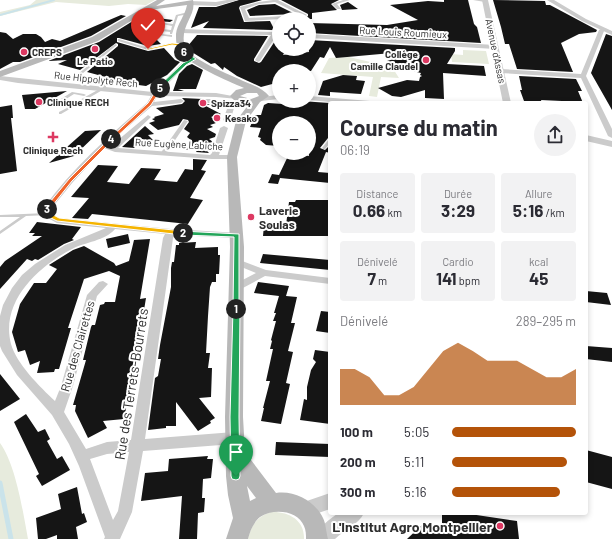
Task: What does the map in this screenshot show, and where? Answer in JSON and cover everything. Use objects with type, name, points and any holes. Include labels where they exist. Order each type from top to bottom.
[{"type":"main road","points":[[1,75],[95,38],[147,10],[162,0]]},
{"type":"main road","points":[[147,10],[190,1],[188,13],[180,32],[184,60],[197,61],[259,96]]},
{"type":"main road","points":[[236,82],[240,88],[239,96],[246,106],[232,157],[237,235],[235,447],[238,495],[244,519]]},
{"type":"main road","points":[[239,96],[259,96]]},
{"type":"main road","points":[[243,118],[259,96]]},
{"type":"main road","points":[[235,447],[270,502]]},
{"type":"main road","points":[[237,539],[239,528],[244,519],[256,508],[270,502],[288,502],[304,510],[311,517],[315,526],[317,539]]},
{"type":"street","points":[[190,1],[216,4],[235,0]]},
{"type":"street","points":[[250,0],[259,3]]},
{"type":"street","points":[[272,19],[247,20],[242,8],[259,3],[290,0]]},
{"type":"street","name":"Avenue d'Assas","points":[[485,0],[507,101]]},
{"type":"street","points":[[550,0],[612,33]]},
{"type":"street","points":[[276,1],[299,12]]},
{"type":"street","points":[[339,8],[334,4],[351,1]]},
{"type":"street","points":[[583,76],[602,30],[604,29]]},
{"type":"street","points":[[180,32],[272,34]]},
{"type":"street","name":"Rue Louis Roumieux","points":[[316,36],[495,47]]},
{"type":"street","points":[[258,60],[272,40]]},
{"type":"street","points":[[184,60],[162,85],[150,104],[103,145],[70,180],[47,209],[47,214],[57,220],[172,232],[237,235]]},
{"type":"street","points":[[500,71],[583,76]]},
{"type":"street","name":"Rue Hippolyte Rech","points":[[1,75],[22,81],[155,95],[239,96]]},
{"type":"street","points":[[583,76],[612,136]]},
{"type":"street","points":[[259,96],[272,95]]},
{"type":"street","points":[[316,99],[346,101]]},
{"type":"street","points":[[150,104],[173,101],[214,101],[231,108],[227,120],[243,118]]},
{"type":"street","points":[[113,148],[148,117]]},
{"type":"street","points":[[163,154],[186,121]]},
{"type":"street","points":[[212,157],[216,154],[224,128]]},
{"type":"street","points":[[588,138],[612,144]]},
{"type":"street","name":"Rue Eugène Labiche","points":[[103,145],[115,150],[232,157]]},
{"type":"street","points":[[112,539],[82,456],[57,412],[41,395],[11,356],[3,334],[9,307],[19,286],[36,268],[74,243],[105,232],[114,226]]},
{"type":"street","name":"Rue des Terrets-Bourrets","points":[[112,539],[125,512],[137,445],[168,238],[172,232]]},
{"type":"street","points":[[237,262],[264,274],[328,281]]},
{"type":"street","points":[[237,287],[264,274]]},
{"type":"street","name":"Rue des Clairettes","points":[[57,412],[67,386],[92,295],[103,284]]},
{"type":"street","points":[[82,456],[107,448],[137,445],[235,447]]},
{"type":"street","points":[[304,510],[328,502]]},
{"type":"street","points":[[323,539],[336,525],[352,515]]},
{"type":"lane","points":[[474,0],[485,0]]},
{"type":"lane","points":[[172,43],[171,36],[173,25],[177,16],[188,13]]},
{"type":"lane","points":[[158,23],[173,25]]},
{"type":"lane","points":[[171,36],[139,32],[146,28],[172,31]]},
{"type":"lane","points":[[119,40],[148,49],[172,43],[181,45]]},
{"type":"lane","points":[[60,113],[105,87],[105,84],[75,78],[116,45]]},
{"type":"lane","points":[[69,107],[56,104],[73,94],[90,95]]},
{"type":"lane","points":[[70,102],[84,95]]},
{"type":"lane","points":[[324,148],[328,143]]},
{"type":"lane","points":[[0,216],[47,214]]},
{"type":"lane","points":[[0,233],[26,215]]},
{"type":"shaded area","points":[[36,0],[155,0],[146,5],[128,4],[109,6],[56,2],[0,16],[0,12],[30,5]]},
{"type":"shaded area","points":[[463,50],[486,51],[489,64],[452,62],[451,54],[463,55]]},
{"type":"shaded area","points":[[349,57],[392,67],[399,78],[381,77],[377,97],[369,96],[373,77],[321,73],[329,58]]},
{"type":"shaded area","points":[[0,443],[6,452],[15,476],[28,539],[0,539]]},
{"type":"shaded area","points":[[271,512],[283,513],[294,518],[302,527],[304,539],[248,539],[255,522],[262,516]]},
{"type":"building","points":[[239,0],[262,0],[240,6],[239,8],[244,22],[270,21],[272,30],[203,28],[209,21],[191,28],[199,7],[216,7]]},
{"type":"building","points":[[281,0],[339,0],[331,4],[337,10],[316,13],[304,12]]},
{"type":"building","points":[[444,0],[468,0],[474,24],[477,27],[481,43],[316,33],[316,23],[387,25],[418,20],[390,5],[428,1],[444,2]]},
{"type":"building","points":[[493,0],[545,1],[546,5],[550,5],[597,30],[596,32],[579,34],[561,43],[573,72],[517,69],[509,44],[505,44]]},
{"type":"building","points":[[348,2],[358,9],[342,10],[340,5]]},
{"type":"building","points":[[275,4],[291,12],[272,12],[272,15],[250,16],[247,10],[259,5]]},
{"type":"building","name":"CREPS","points":[[121,15],[126,16],[91,36],[20,62],[13,62],[0,69],[0,32],[6,33],[13,39],[23,34],[36,34],[45,42],[52,39],[60,41]]},
{"type":"building","points":[[141,16],[173,20],[170,22],[158,21],[156,24],[164,26],[146,26],[137,32],[149,35],[146,37],[155,38],[161,44],[148,46],[119,38],[117,38],[117,42],[148,51],[164,48],[175,60],[180,62],[167,75],[146,86],[131,84],[126,86],[108,81],[113,79],[87,72],[118,46],[116,43],[80,70],[58,64],[67,60],[48,61],[99,42]]},
{"type":"building","points":[[606,34],[612,36],[612,110],[591,73]]},
{"type":"building","points":[[197,35],[268,36],[254,59],[254,61],[259,63],[272,46],[272,56],[316,56],[316,40],[455,48],[455,51],[447,64],[484,66],[486,76],[443,73],[444,99],[425,98],[425,90],[401,97],[392,96],[378,88],[407,80],[419,81],[420,77],[422,76],[420,75],[421,73],[408,70],[387,61],[404,56],[403,52],[336,58],[330,47],[324,58],[320,57],[316,64],[272,64],[272,84],[261,87],[237,76],[224,67],[223,70],[215,63],[211,64],[187,49]]},
{"type":"building","points":[[192,64],[203,70],[196,89],[178,89],[184,91],[173,91],[179,74],[187,66]]},
{"type":"building","points":[[343,75],[357,76],[356,80],[365,81],[361,94],[330,92],[330,96],[318,95],[323,81]]},
{"type":"building","points":[[519,76],[576,79],[582,91],[578,91],[582,101],[524,101],[520,90],[522,90]]},
{"type":"building","name":"Clinique RECH","points":[[67,91],[35,109],[25,109],[22,95]]},
{"type":"building","points":[[182,98],[203,99],[201,102],[214,105],[204,105],[221,114],[211,117],[217,121],[214,122],[216,123],[210,125],[213,127],[207,129],[216,134],[215,137],[209,139],[213,142],[207,144],[212,148],[211,150],[207,151],[209,153],[196,152],[200,146],[186,150],[192,141],[187,137],[190,133],[184,129],[189,122],[188,120],[183,119],[179,125],[158,130],[149,123],[155,121],[152,119],[155,118],[154,117],[164,114],[156,108],[182,104],[185,101]]},
{"type":"building","points":[[316,102],[328,103],[328,138],[320,148],[325,150],[328,147],[328,152],[326,152],[318,172],[328,173],[328,183],[280,178],[278,184],[268,183],[272,174],[279,175],[286,160],[316,160],[316,116],[272,116],[272,145],[266,145],[260,140],[261,138],[258,137],[261,128],[250,127],[255,115],[261,115],[264,105],[272,103],[272,108],[316,108]]},
{"type":"building","points":[[12,105],[13,118],[11,118],[17,171],[0,174],[0,107]]},
{"type":"building","points":[[145,126],[154,134],[148,135],[153,140],[133,146],[135,148],[122,147]]},
{"type":"building","points":[[101,130],[74,156],[49,163],[85,131]]},
{"type":"building","points":[[193,159],[207,160],[201,170],[206,171],[190,198],[203,200],[188,224],[92,214],[88,219],[72,218],[89,198],[71,197],[98,165],[118,166],[107,182],[129,184],[141,168],[161,169],[154,180],[177,182],[185,169],[193,170]]},
{"type":"building","points":[[296,200],[328,200],[328,236],[263,236],[264,225],[286,225],[289,202],[295,202]]},
{"type":"building","points":[[37,222],[81,227],[72,239],[74,240],[64,244],[38,260],[35,259],[32,261],[27,259],[0,289],[0,267],[5,261],[42,236],[32,236],[35,233],[29,233]]},
{"type":"building","points":[[128,234],[130,243],[108,248],[106,239]]},
{"type":"building","points":[[150,239],[140,299],[146,298],[143,316],[145,316],[145,322],[144,325],[142,325],[124,419],[103,421],[107,428],[88,438],[75,411],[76,405],[73,405],[86,360],[83,360],[91,327],[92,325],[95,325],[100,305],[104,304],[105,302],[115,302],[120,276],[109,271],[84,279],[68,328],[71,328],[59,369],[55,369],[54,372],[37,373],[40,361],[30,365],[25,350],[18,352],[12,332],[20,304],[34,283],[46,283],[57,269],[49,265],[73,250],[84,246],[114,263],[116,266],[129,261],[134,240]]},
{"type":"building","points":[[196,242],[195,248],[218,247],[218,255],[220,255],[219,274],[216,274],[216,282],[212,282],[210,287],[208,316],[206,353],[210,353],[208,368],[212,368],[211,397],[199,398],[215,418],[210,421],[211,423],[198,431],[176,402],[176,426],[166,426],[166,428],[148,430],[155,378],[158,376],[161,359],[158,359],[171,287],[171,268],[172,262],[174,262],[176,245],[179,245],[179,243]]},
{"type":"building","points":[[263,254],[328,260],[328,270],[260,263]]},
{"type":"building","points":[[258,282],[289,286],[286,296],[297,297],[291,323],[295,323],[288,351],[293,352],[286,383],[290,384],[281,424],[261,421],[270,381],[266,381],[273,349],[270,349],[276,321],[273,321],[276,313],[274,313],[279,296],[254,293]]},
{"type":"building","points":[[588,291],[607,293],[611,305],[588,302]]},
{"type":"building","points":[[321,311],[328,312],[328,333],[316,331]]},
{"type":"building","points":[[588,346],[612,348],[612,362],[588,359]]},
{"type":"building","points":[[315,350],[328,352],[328,424],[300,420],[304,399],[307,400],[307,387],[311,370],[316,362],[313,359]]},
{"type":"building","points":[[0,374],[20,399],[0,411]]},
{"type":"building","points":[[26,414],[38,432],[45,429],[50,439],[47,441],[57,459],[62,456],[70,470],[42,486],[36,476],[39,474],[14,422]]},
{"type":"building","points":[[276,442],[328,444],[328,457],[275,455]]},
{"type":"building","points":[[588,451],[612,457],[612,489],[588,483]]},
{"type":"building","points":[[208,456],[207,459],[213,459],[211,478],[203,479],[202,498],[205,498],[204,512],[198,513],[197,539],[179,539],[182,496],[141,501],[145,473],[168,471],[169,459]]},
{"type":"building","points":[[77,487],[82,514],[84,513],[87,522],[76,527],[78,539],[57,539],[57,535],[46,539],[38,539],[36,518],[61,509],[58,494]]},
{"type":"building","points":[[442,515],[476,515],[517,521],[519,539],[407,539],[424,523],[442,526]]},
{"type":"waterway","points":[[0,15],[54,0]]},
{"type":"waterway","points":[[0,483],[11,539]]},
{"type":"place","name":"Le Patio","points":[[95,49]]},
{"type":"place","name":"CREPS","points":[[24,52]]},
{"type":"place","name":"Collège Camille Claudel","points":[[426,60]]},
{"type":"place","name":"Clinique RECH","points":[[39,102]]},
{"type":"place","name":"Spizza34","points":[[203,103]]},
{"type":"place","name":"Kesako","points":[[217,118]]},
{"type":"place","name":"Clinique Rech","points":[[53,137]]},
{"type":"place","name":"Laverie Soulas","points":[[251,217]]},
{"type":"place","name":"L'Institut Agro Montpellier","points":[[500,526]]},
{"type":"route","points":[[148,49],[172,44],[174,46],[181,45],[184,52],[194,59],[184,64],[185,65],[156,92],[150,104],[129,124],[103,145],[70,180],[47,209],[47,214],[57,220],[172,232],[228,236],[237,235],[234,417],[236,476]]}]
